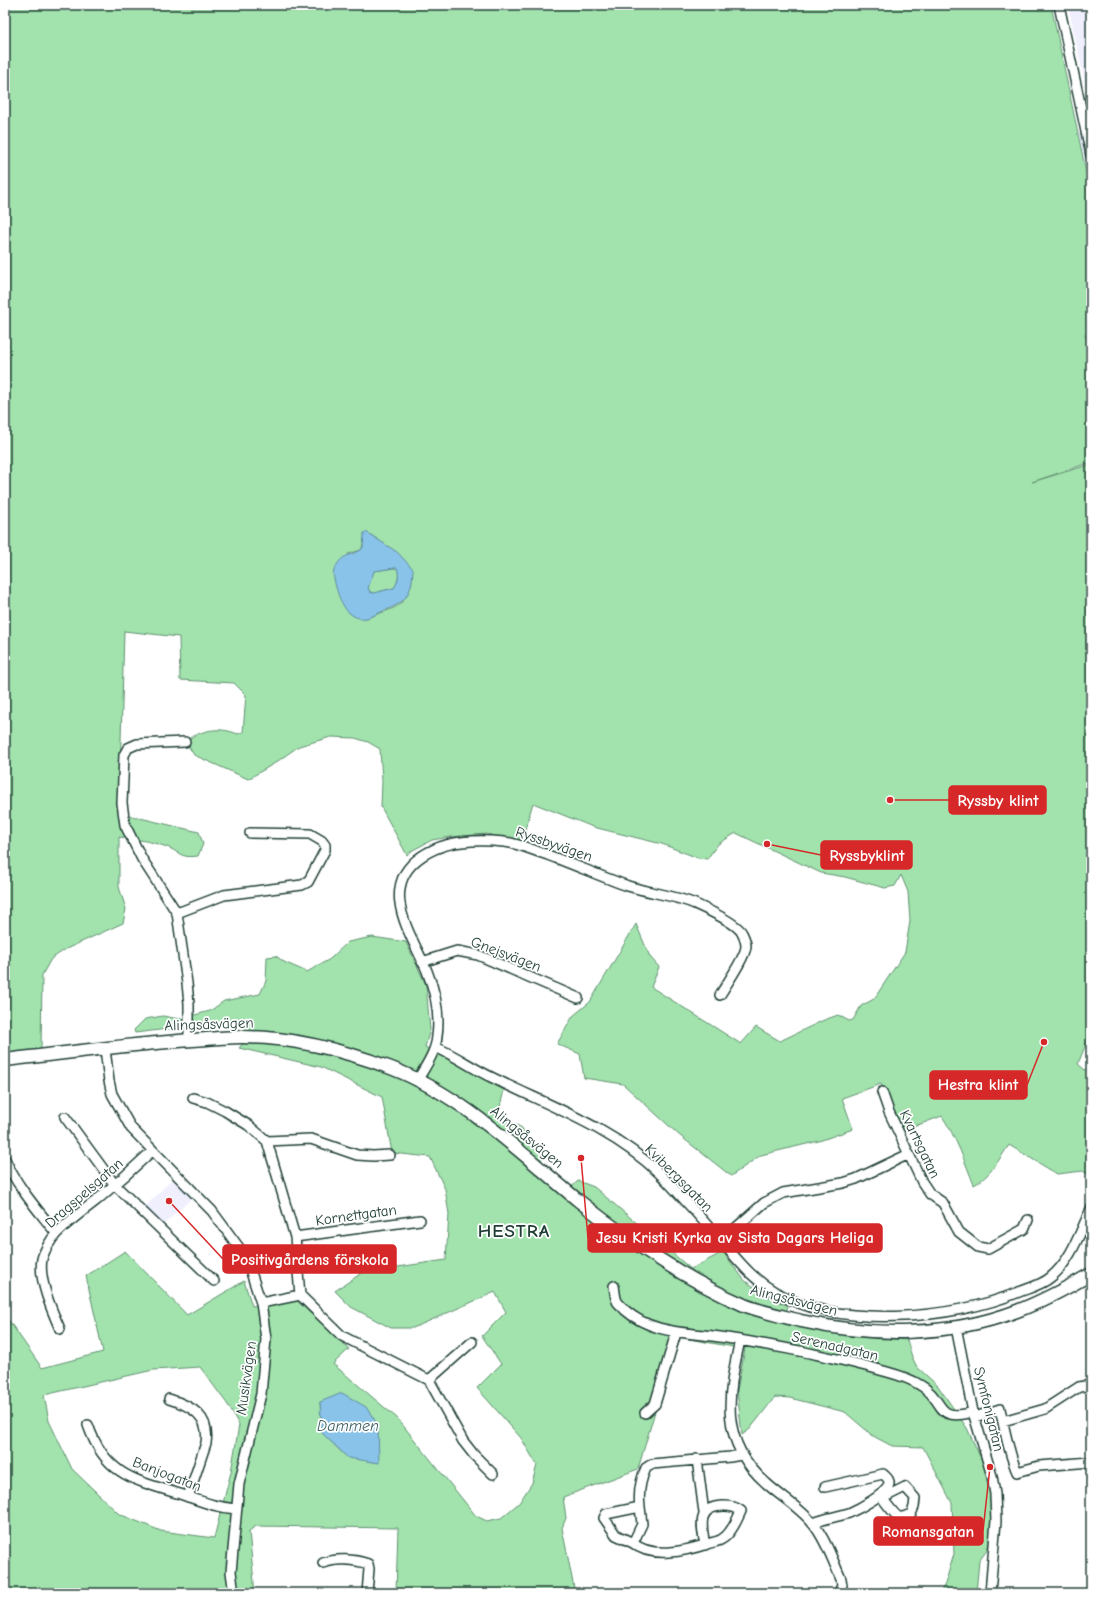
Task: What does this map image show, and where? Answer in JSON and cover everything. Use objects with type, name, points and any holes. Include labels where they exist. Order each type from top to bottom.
[{"type":"main road","name":"Alingsåsvägen","points":[[5,1060],[154,1042],[241,1037],[301,1043],[393,1069],[454,1102],[480,1119],[580,1201],[634,1242],[667,1264],[719,1293],[747,1306],[778,1316],[824,1326],[870,1331],[899,1332],[924,1331],[973,1324],[1019,1310],[1043,1300],[1091,1274]]},
{"type":"street","points":[[1059,5],[1091,155]]},
{"type":"street","points":[[185,742],[136,744],[128,748],[124,755],[122,803],[125,825],[142,859],[177,913],[189,1004],[189,1040]]},
{"type":"street","points":[[177,913],[224,895],[302,885],[308,882],[326,850],[322,841],[310,834],[250,833]]},
{"type":"street","name":"Ryssbyvägen","points":[[417,1081],[435,1047],[438,1036],[435,1001],[432,985],[402,915],[399,894],[401,884],[410,866],[434,849],[448,844],[462,841],[489,840],[506,842],[566,862],[627,886],[681,899],[711,912],[739,929],[746,945],[744,954],[720,995]]},
{"type":"street","name":"Gnejsvägen","points":[[422,962],[457,951],[478,955],[578,998]]},
{"type":"street","name":"Kvibergsgatan","points":[[435,1047],[490,1077],[579,1117],[630,1149],[658,1172],[748,1272],[786,1298],[830,1312],[895,1316],[934,1313],[999,1300],[1050,1278],[1067,1258],[1091,1209]]},
{"type":"street","name":"Musikvägen","points":[[105,1049],[112,1094],[130,1128],[212,1211],[246,1257],[261,1303],[266,1339],[260,1394],[239,1484],[231,1572],[234,1593]]},
{"type":"street","name":"Kvartsgatan","points":[[882,1092],[889,1112],[922,1182],[930,1194],[943,1203],[959,1232],[978,1247],[988,1249],[1024,1229],[1028,1220]]},
{"type":"street","points":[[193,1098],[207,1102],[225,1111],[248,1125],[267,1141],[295,1237],[300,1295],[342,1336],[429,1380],[463,1441],[474,1455],[493,1474]]},
{"type":"street","points":[[65,1117],[115,1185],[214,1281]]},
{"type":"street","points":[[267,1141],[311,1139],[357,1155],[390,1155]]},
{"type":"street","name":"Dragspelsgatan","points":[[60,1329],[47,1293],[41,1268],[42,1258],[46,1250],[56,1233],[115,1185],[152,1151]]},
{"type":"street","points":[[721,1241],[764,1203],[783,1193],[843,1183],[856,1179],[909,1154]]},
{"type":"street","points":[[5,1159],[11,1173],[21,1188],[56,1233]]},
{"type":"street","name":"Kornettgatan","points":[[295,1237],[420,1220]]},
{"type":"street","name":"Serenadgatan","points":[[614,1286],[617,1302],[631,1315],[651,1326],[676,1333],[740,1340],[846,1360],[904,1377],[921,1385],[931,1393],[946,1414],[974,1414]]},
{"type":"street","points":[[261,1303],[300,1295]]},
{"type":"street","name":"Symfonigatan","points":[[956,1327],[974,1414],[992,1476],[997,1504],[990,1593]]},
{"type":"street","points":[[645,1414],[655,1404],[676,1333]]},
{"type":"street","points":[[740,1340],[730,1386],[730,1411],[733,1436],[741,1455],[764,1482],[813,1523],[820,1533],[841,1579],[842,1585],[839,1593]]},
{"type":"street","points":[[429,1380],[472,1342]]},
{"type":"street","points":[[1003,1420],[1044,1409],[1079,1387],[1091,1385]]},
{"type":"street","points":[[169,1399],[192,1408],[203,1420],[207,1435],[206,1443],[188,1497]]},
{"type":"street","points":[[974,1414],[1000,1408],[1008,1446],[1017,1472],[1039,1466],[1091,1462]]},
{"type":"street","name":"Banjogatan","points":[[88,1425],[96,1444],[108,1461],[134,1480],[206,1504],[236,1509]]},
{"type":"street","points":[[633,1543],[642,1524],[638,1494],[640,1483],[646,1468],[652,1464],[741,1455]]},
{"type":"street","points":[[697,1459],[704,1513],[702,1517],[702,1524],[705,1545]]},
{"type":"street","points":[[813,1523],[850,1512],[881,1497],[889,1483],[888,1478],[883,1474],[825,1487]]},
{"type":"street","points":[[640,1507],[606,1514],[604,1518],[616,1534],[639,1548],[668,1553],[683,1551],[722,1539],[728,1534],[741,1511],[732,1506],[720,1506],[706,1510],[704,1513]]},
{"type":"street","points":[[323,1564],[332,1560],[362,1562],[368,1564],[367,1593]]},
{"type":"shaded area","points":[[1068,5],[1091,5],[1091,112]]},
{"type":"shaded area","points":[[1091,129],[1091,195],[1078,132]]},
{"type":"shaded area","points":[[174,1177],[194,1196],[163,1225],[145,1207]]},
{"type":"green space","points":[[5,5],[1051,5],[1091,196],[1091,331],[1085,335],[1091,350],[1091,462],[1032,482],[1091,464],[1091,1031],[1078,1064],[1091,1075],[1091,1176],[1083,1171],[1057,1174],[1009,1145],[989,1173],[980,1182],[974,1185],[956,1141],[942,1116],[902,1131],[881,1084],[842,1098],[853,1129],[819,1141],[761,1155],[731,1176],[679,1135],[623,1084],[584,1078],[580,1054],[557,1044],[573,1016],[590,1002],[636,924],[650,957],[659,967],[651,987],[741,1044],[756,1027],[780,1041],[838,1015],[849,1021],[853,1020],[861,1006],[874,999],[905,952],[910,921],[908,892],[901,875],[895,886],[885,888],[845,877],[821,873],[736,833],[718,844],[707,859],[698,858],[662,844],[593,827],[533,803],[521,843],[487,834],[450,837],[432,840],[413,850],[407,855],[381,807],[382,780],[380,749],[368,742],[355,738],[331,737],[299,746],[275,763],[248,779],[194,755],[189,747],[190,738],[196,735],[213,730],[225,730],[238,734],[243,732],[246,695],[234,683],[180,680],[179,637],[124,631],[119,813],[199,832],[203,844],[198,856],[192,857],[180,854],[159,844],[119,837],[119,887],[126,909],[123,923],[66,949],[51,959],[42,975],[41,1051],[5,1055]],"holes":[[[368,533],[381,542],[412,580],[406,597],[401,603],[366,618],[348,554],[361,550]]]},
{"type":"green space","points":[[397,568],[398,576],[394,588],[374,593],[370,592],[368,588],[374,571]]},
{"type":"green space","points":[[372,937],[406,942],[426,985],[430,1030],[425,1047],[504,1090],[499,1111],[502,1119],[522,1128],[528,1141],[544,1154],[536,1170],[564,1194],[578,1181],[594,1187],[691,1269],[723,1252],[745,1281],[771,1298],[788,1306],[783,1323],[845,1334],[907,1340],[912,1357],[917,1367],[938,1386],[967,1428],[988,1474],[992,1491],[993,1516],[990,1543],[979,1561],[976,1593],[940,1593],[945,1584],[954,1554],[952,1503],[923,1447],[892,1446],[873,1436],[845,1412],[790,1398],[775,1397],[750,1429],[742,1435],[737,1390],[745,1349],[677,1337],[638,1469],[563,1497],[566,1518],[562,1528],[575,1593],[396,1593],[398,1528],[256,1526],[249,1531],[255,1593],[5,1593],[5,1315],[42,1368],[103,1352],[86,1276],[125,1251],[187,1315],[244,1281],[252,1306],[296,1300],[349,1349],[333,1364],[397,1418],[476,1516],[487,1521],[501,1518],[519,1503],[532,1483],[537,1465],[521,1438],[477,1388],[501,1364],[482,1336],[506,1312],[495,1292],[413,1328],[391,1328],[351,1307],[335,1291],[363,1272],[446,1260],[449,1214],[445,1189],[430,1157],[392,1153],[382,1097],[321,1067],[239,1048],[245,1041],[244,1028],[233,1021],[135,1033],[134,1030],[145,1019],[163,1016],[179,1019],[210,1011],[224,1001],[260,994],[266,981],[267,957],[276,956],[284,962],[307,972],[330,959],[348,942]],"holes":[[[200,1367],[228,1405],[239,1425],[231,1472],[214,1538],[161,1531],[119,1514],[72,1469],[49,1421],[44,1395],[153,1370]],[[320,1402],[348,1458],[322,1433]]]},
{"type":"water","points":[[366,532],[397,552],[413,569],[409,592],[401,602],[370,617],[359,618],[346,610],[336,588],[333,573],[341,559],[361,550],[363,547],[364,533]],"holes":[[[397,568],[398,578],[394,588],[374,593],[370,592],[368,588],[374,571]]]},
{"type":"water","name":"Dammen","points":[[342,1393],[366,1407],[378,1425],[379,1463],[348,1458],[322,1433],[320,1402]]},
{"type":"place","name":"Ryssby klint","points":[[890,800]]},
{"type":"place","name":"Ryssbyklint","points":[[767,844]]},
{"type":"place","name":"Hestra klint","points":[[1044,1042]]},
{"type":"place","name":"Jesu Kristi Kyrka av Sista Dagars Heliga","points":[[581,1158]]},
{"type":"place","name":"Positivgårdens förskola","points":[[169,1201]]},
{"type":"place","name":"Romansgatan","points":[[990,1467]]},
{"type":"district","name":"HESTRA","points":[[514,1230]]}]
